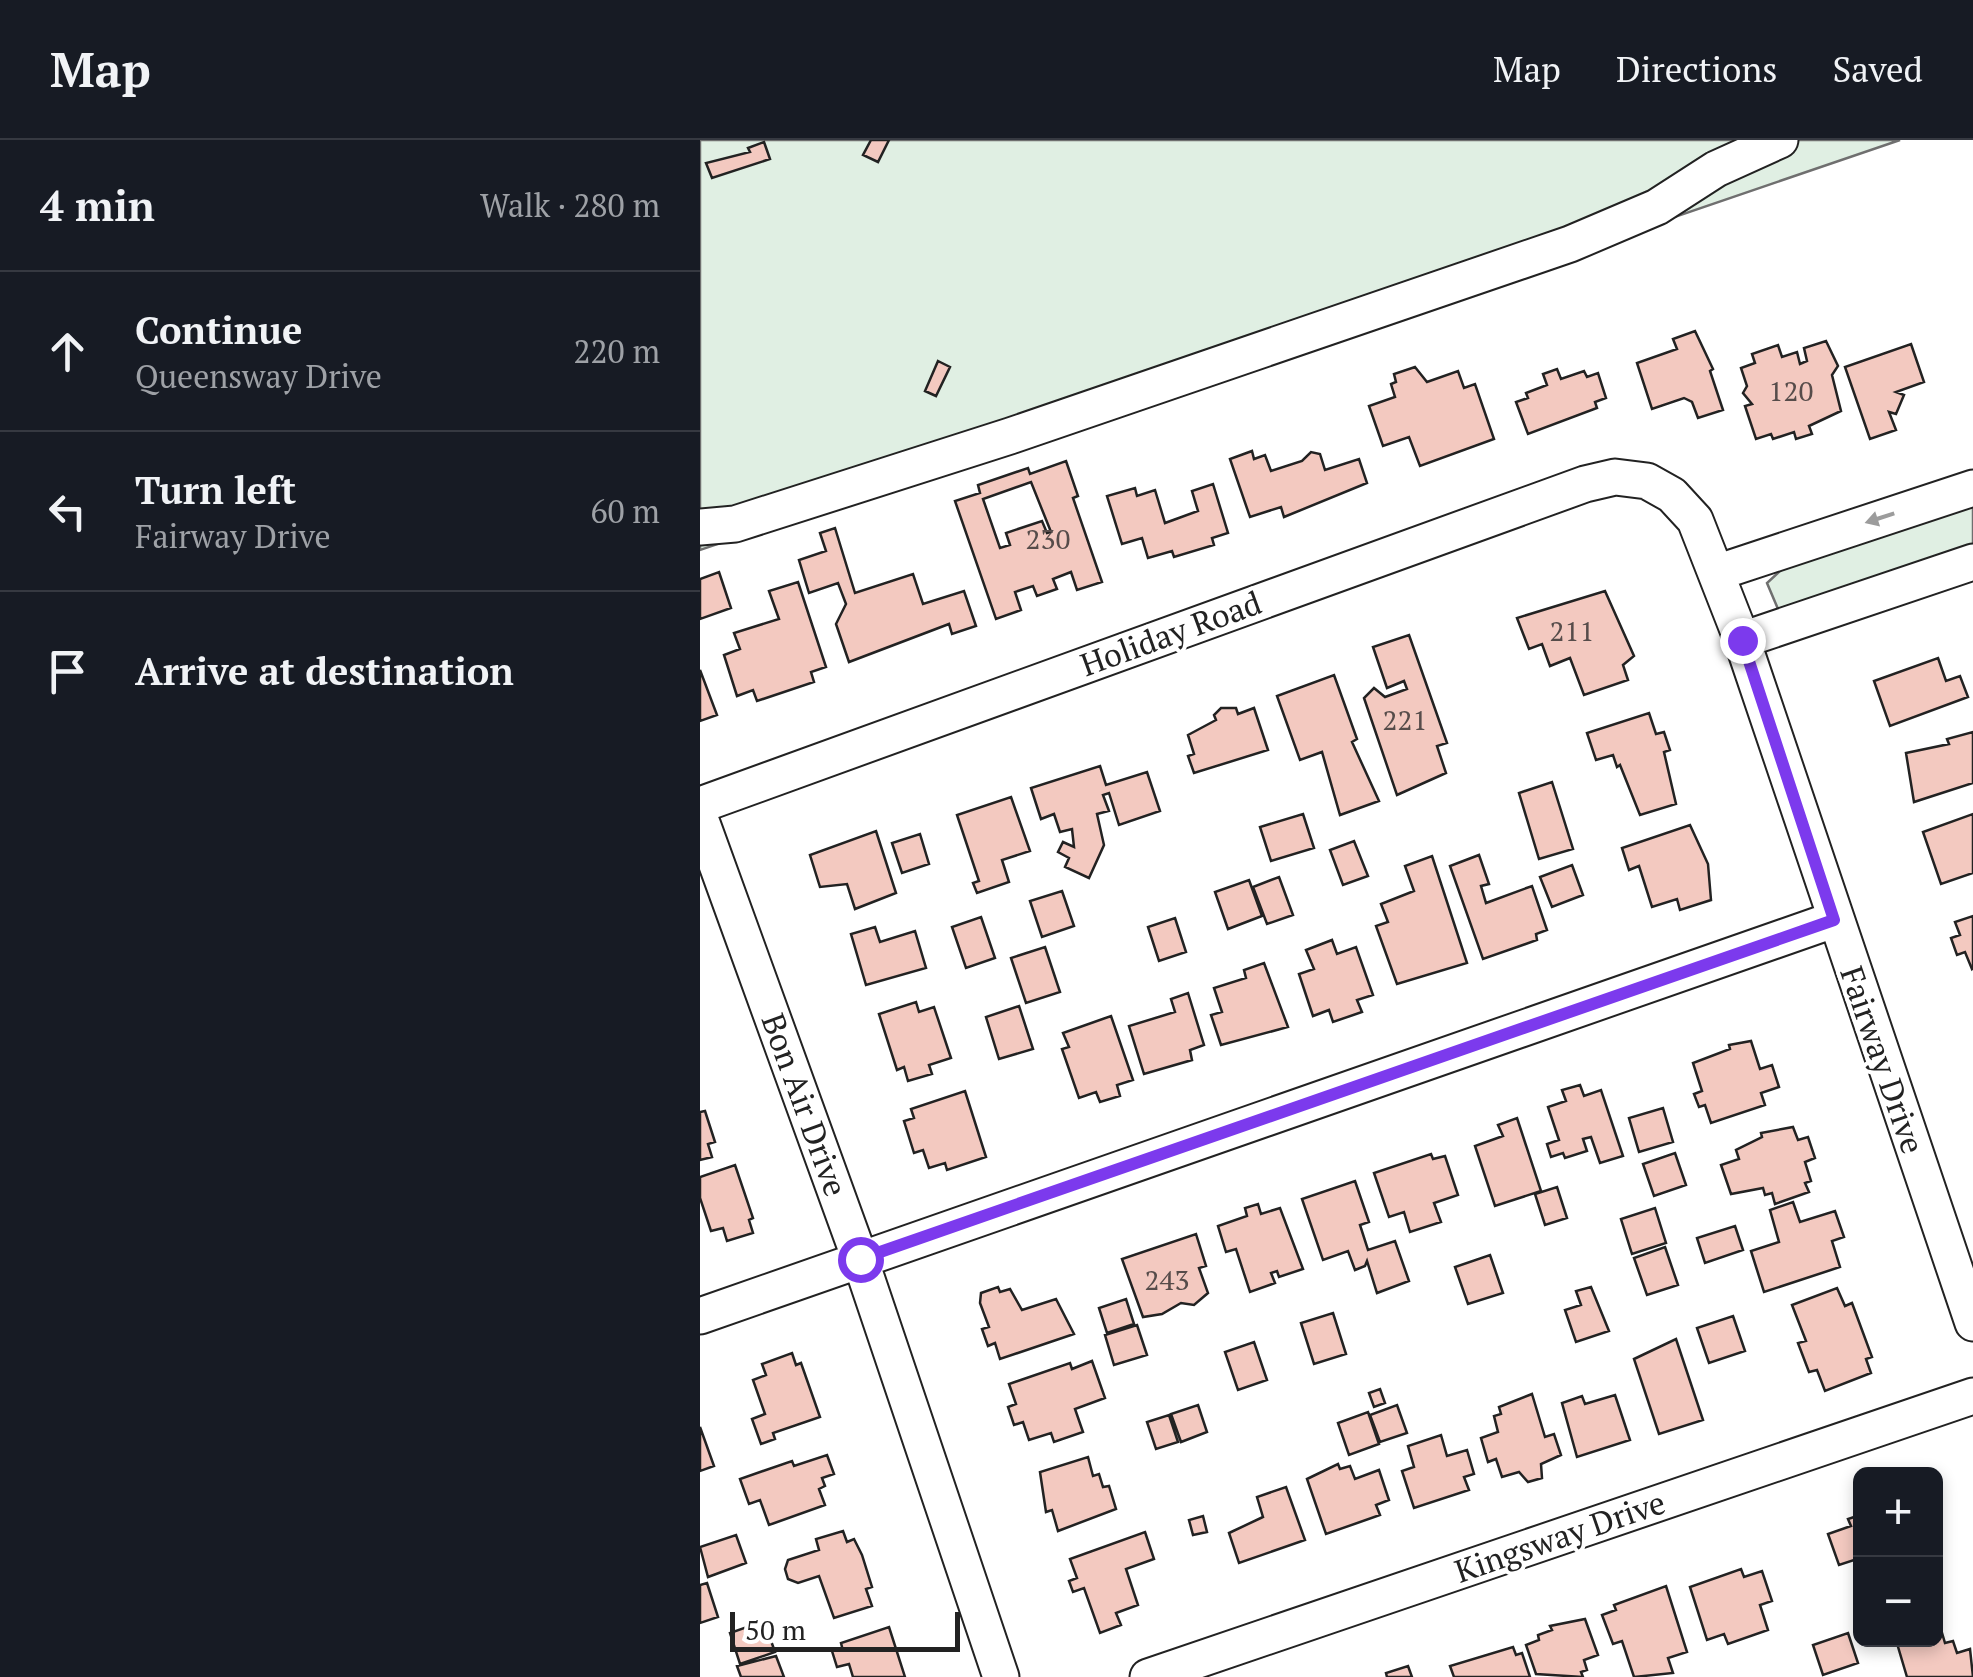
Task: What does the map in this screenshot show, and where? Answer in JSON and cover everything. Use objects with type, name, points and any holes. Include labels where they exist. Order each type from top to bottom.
[{"type":"street","points":[[700,527],[735,524],[992,442],[1570,244],[1658,207],[1716,169],[1780,140]]},
{"type":"street","name":"Holiday Road","points":[[700,805],[1585,484],[1615,478],[1644,481]]},
{"type":"street","name":"Fairway Drive","points":[[1644,481],[1672,495],[1695,520],[1716,573],[1973,1323]]},
{"type":"street","points":[[1716,573],[1973,488]]},
{"type":"street","points":[[1742,640],[1973,562]]},
{"type":"street","name":"Bon Air Drive","points":[[700,818],[860,1259],[1001,1677]]},
{"type":"street","points":[[700,1316],[1834,920]]},
{"type":"street","name":"Kingsway Drive","points":[[1148,1677],[1973,1396]]},
{"type":"green space","points":[[700,140],[1900,140],[700,550]]},
{"type":"green space","points":[[1973,503],[1973,545],[1778,609],[1767,583],[1781,570]]},
{"type":"building","points":[[871,140],[889,140],[878,162],[863,155]]},
{"type":"building","points":[[764,142],[770,159],[712,178],[706,163],[750,152],[748,148]]},
{"type":"building","points":[[1695,331],[1713,369],[1710,371],[1723,410],[1698,418],[1692,402],[1684,398],[1652,409],[1637,363],[1677,349],[1673,339]]},
{"type":"building","points":[[1826,341],[1838,366],[1832,375],[1841,411],[1809,426],[1812,434],[1796,439],[1794,432],[1773,439],[1771,434],[1756,439],[1745,406],[1752,404],[1743,393],[1747,386],[1741,368],[1755,363],[1752,354],[1778,345],[1782,357],[1797,352],[1800,364],[1807,361],[1804,348]]},
{"type":"building","points":[[1911,344],[1924,382],[1896,392],[1904,395],[1896,414],[1889,412],[1896,430],[1870,439],[1845,367]]},
{"type":"building","points":[[938,361],[950,367],[936,396],[925,391]]},
{"type":"building","points":[[1415,367],[1427,382],[1458,371],[1464,388],[1475,384],[1494,439],[1420,466],[1409,437],[1383,446],[1369,406],[1395,397],[1391,384],[1396,382],[1394,374]]},
{"type":"building","points":[[1557,369],[1561,379],[1584,371],[1587,377],[1598,373],[1606,398],[1595,402],[1597,408],[1528,434],[1516,402],[1528,398],[1526,393],[1547,385],[1543,374]]},
{"type":"building","points":[[1252,451],[1254,459],[1265,455],[1271,471],[1302,461],[1311,452],[1320,454],[1325,470],[1359,459],[1367,483],[1284,517],[1281,507],[1250,517],[1230,459]]},
{"type":"building","points":[[1066,461],[1078,496],[1073,498],[1102,582],[1077,590],[1071,572],[1053,579],[1057,589],[1037,596],[1033,586],[1015,592],[1021,610],[996,619],[955,501],[980,493],[978,485],[1028,468],[1030,474]],"holes":[[[1031,482],[1051,532],[1047,533],[1042,521],[1006,533],[1010,545],[1000,548],[983,499]]]},
{"type":"building","points":[[1213,484],[1228,533],[1212,538],[1214,545],[1174,557],[1172,551],[1148,558],[1142,538],[1122,544],[1107,496],[1135,488],[1137,496],[1155,490],[1165,523],[1198,511],[1192,491]]},
{"type":"building","points":[[835,528],[855,593],[913,574],[923,604],[964,591],[976,626],[952,634],[949,624],[849,662],[836,624],[846,604],[838,583],[809,593],[799,560],[826,551],[820,533]]},
{"type":"building","points":[[719,572],[731,608],[700,619],[700,579]]},
{"type":"building","points":[[798,582],[826,667],[811,672],[814,682],[757,701],[753,690],[737,696],[724,655],[740,649],[734,633],[779,619],[769,591]]},
{"type":"building","points":[[1605,591],[1634,656],[1623,665],[1628,680],[1584,695],[1570,658],[1550,666],[1542,644],[1529,649],[1517,618]]},
{"type":"building","points":[[1409,635],[1447,743],[1437,746],[1446,773],[1397,795],[1364,698],[1374,688],[1385,697],[1407,689],[1404,681],[1387,688],[1373,647]]},
{"type":"building","points":[[1938,658],[1946,681],[1960,676],[1968,697],[1890,726],[1874,681]]},
{"type":"building","points":[[700,670],[717,715],[700,721]]},
{"type":"building","points":[[1334,675],[1357,739],[1352,742],[1379,801],[1340,815],[1322,752],[1300,760],[1277,696]]},
{"type":"building","points":[[1221,708],[1236,708],[1238,714],[1254,708],[1268,750],[1194,773],[1188,756],[1194,754],[1188,735],[1216,720],[1214,715]]},
{"type":"building","points":[[1649,713],[1656,734],[1664,732],[1670,750],[1664,752],[1676,804],[1640,815],[1620,765],[1617,767],[1613,755],[1596,760],[1587,733]]},
{"type":"building","points":[[1973,732],[1973,783],[1914,802],[1906,753],[1949,744],[1947,739]]},
{"type":"building","points":[[1100,766],[1106,785],[1147,772],[1160,811],[1119,825],[1109,793],[1103,795],[1109,811],[1097,814],[1104,845],[1089,878],[1065,867],[1069,858],[1058,852],[1063,842],[1074,847],[1072,829],[1060,832],[1054,814],[1041,819],[1031,788]]},
{"type":"building","points":[[1552,782],[1573,849],[1539,859],[1519,793]]},
{"type":"building","points":[[1011,797],[1030,851],[1002,860],[1009,882],[977,893],[973,883],[979,881],[957,815]]},
{"type":"building","points":[[1303,814],[1314,848],[1271,861],[1260,827]]},
{"type":"building","points":[[1973,814],[1973,873],[1941,884],[1923,832]]},
{"type":"building","points":[[1690,825],[1708,864],[1711,900],[1680,910],[1677,899],[1652,907],[1639,866],[1629,870],[1622,848]]},
{"type":"building","points":[[876,831],[896,893],[855,909],[847,884],[820,887],[810,855]]},
{"type":"building","points":[[920,834],[929,864],[902,873],[892,843]]},
{"type":"building","points":[[1354,841],[1368,876],[1343,885],[1330,850]]},
{"type":"building","points":[[1479,855],[1489,884],[1481,886],[1486,903],[1532,886],[1547,930],[1536,934],[1537,940],[1483,959],[1450,866]]},
{"type":"building","points":[[1432,856],[1467,963],[1397,984],[1376,926],[1388,922],[1381,904],[1414,891],[1405,866]]},
{"type":"building","points":[[1572,865],[1583,895],[1552,907],[1540,877]]},
{"type":"building","points":[[1279,877],[1293,915],[1267,924],[1253,887]]},
{"type":"building","points":[[1249,880],[1262,916],[1228,929],[1215,892]]},
{"type":"building","points":[[1062,891],[1074,926],[1042,937],[1030,901]]},
{"type":"building","points":[[1973,916],[1972,969],[1965,952],[1957,955],[1951,938],[1960,935],[1955,922]]},
{"type":"building","points":[[981,917],[995,958],[966,968],[952,927]]},
{"type":"building","points":[[1175,918],[1186,952],[1159,961],[1148,927]]},
{"type":"building","points":[[875,927],[880,942],[915,931],[926,968],[866,985],[851,934]]},
{"type":"building","points":[[1332,940],[1337,954],[1356,947],[1373,995],[1357,1000],[1362,1012],[1333,1022],[1329,1010],[1313,1016],[1299,974],[1314,969],[1306,950]]},
{"type":"building","points":[[1045,947],[1060,992],[1026,1003],[1011,958]]},
{"type":"building","points":[[1264,963],[1288,1027],[1221,1045],[1211,1015],[1222,1012],[1214,988],[1246,978],[1244,970]]},
{"type":"building","points":[[1188,993],[1204,1045],[1190,1050],[1192,1060],[1144,1074],[1129,1026],[1175,1012],[1171,999]]},
{"type":"building","points":[[916,1002],[919,1012],[934,1007],[951,1058],[929,1065],[932,1074],[908,1081],[904,1067],[897,1070],[879,1014]]},
{"type":"building","points":[[1019,1006],[1033,1049],[999,1059],[986,1017]]},
{"type":"building","points":[[1111,1016],[1133,1080],[1117,1085],[1120,1096],[1100,1102],[1096,1092],[1079,1098],[1062,1049],[1069,1047],[1063,1033]]},
{"type":"building","points":[[1751,1041],[1760,1069],[1772,1065],[1779,1087],[1761,1093],[1765,1105],[1711,1123],[1705,1105],[1699,1107],[1694,1094],[1702,1091],[1693,1063],[1730,1049],[1729,1045]]},
{"type":"building","points":[[1580,1085],[1584,1096],[1601,1090],[1623,1156],[1600,1163],[1591,1137],[1583,1139],[1587,1151],[1565,1158],[1563,1153],[1551,1157],[1547,1144],[1559,1140],[1548,1107],[1566,1101],[1562,1090]]},
{"type":"building","points":[[965,1091],[986,1157],[947,1170],[945,1163],[929,1168],[923,1150],[914,1153],[904,1121],[914,1118],[911,1109]]},
{"type":"building","points":[[1663,1108],[1673,1142],[1639,1152],[1629,1118]]},
{"type":"building","points":[[705,1111],[715,1142],[708,1144],[712,1157],[700,1160],[700,1112]]},
{"type":"building","points":[[1517,1118],[1541,1191],[1495,1206],[1475,1146],[1503,1136],[1498,1125]]},
{"type":"building","points":[[1793,1127],[1798,1140],[1808,1137],[1815,1158],[1805,1162],[1811,1181],[1805,1183],[1809,1192],[1775,1204],[1772,1193],[1765,1195],[1763,1188],[1731,1194],[1721,1165],[1739,1159],[1736,1150],[1762,1137],[1761,1133]]},
{"type":"building","points":[[1675,1153],[1686,1185],[1654,1196],[1643,1164]]},
{"type":"building","points":[[1431,1154],[1433,1159],[1445,1156],[1458,1195],[1434,1203],[1441,1222],[1410,1232],[1404,1212],[1389,1217],[1374,1173]]},
{"type":"building","points":[[735,1165],[753,1218],[749,1220],[753,1233],[727,1241],[723,1228],[711,1231],[700,1198],[700,1177]]},
{"type":"building","points":[[1355,1181],[1369,1222],[1360,1225],[1368,1250],[1395,1241],[1409,1281],[1377,1293],[1367,1261],[1355,1270],[1348,1251],[1323,1260],[1302,1199]]},
{"type":"building","points":[[1557,1187],[1567,1218],[1545,1225],[1535,1194]]},
{"type":"building","points":[[1793,1202],[1800,1222],[1835,1211],[1844,1237],[1832,1241],[1840,1267],[1764,1292],[1751,1251],[1779,1242],[1770,1210]]},
{"type":"building","points":[[1258,1204],[1261,1214],[1280,1208],[1303,1269],[1279,1277],[1277,1271],[1271,1273],[1275,1283],[1250,1292],[1236,1249],[1226,1252],[1218,1226],[1247,1216],[1245,1208]]},
{"type":"building","points":[[1655,1208],[1666,1243],[1632,1254],[1621,1219]]},
{"type":"building","points":[[1735,1226],[1743,1250],[1705,1263],[1697,1238]]},
{"type":"building","points":[[1196,1234],[1206,1266],[1199,1268],[1208,1293],[1194,1305],[1181,1303],[1162,1314],[1143,1317],[1122,1259]]},
{"type":"building","points":[[1665,1247],[1678,1285],[1647,1295],[1634,1258]]},
{"type":"building","points":[[1490,1255],[1503,1293],[1468,1304],[1455,1267]]},
{"type":"building","points":[[998,1287],[1000,1292],[1010,1289],[1022,1310],[1056,1299],[1074,1334],[1000,1359],[995,1343],[988,1346],[982,1329],[989,1327],[980,1303],[981,1293]]},
{"type":"building","points":[[1591,1287],[1609,1331],[1576,1342],[1565,1310],[1581,1305],[1576,1291]]},
{"type":"building","points":[[1837,1288],[1845,1306],[1852,1303],[1872,1357],[1866,1359],[1871,1373],[1825,1391],[1817,1370],[1809,1372],[1798,1343],[1806,1341],[1792,1305]]},
{"type":"building","points":[[1126,1299],[1134,1324],[1107,1333],[1099,1308]]},
{"type":"building","points":[[1333,1313],[1346,1354],[1314,1364],[1301,1323]]},
{"type":"building","points":[[1733,1316],[1745,1351],[1709,1363],[1697,1328]]},
{"type":"building","points":[[1137,1325],[1147,1355],[1114,1365],[1105,1335]]},
{"type":"building","points":[[1676,1339],[1703,1420],[1659,1434],[1634,1359]]},
{"type":"building","points":[[1254,1342],[1267,1380],[1238,1390],[1225,1352]]},
{"type":"building","points":[[792,1353],[796,1365],[801,1363],[820,1417],[773,1433],[775,1439],[761,1444],[752,1419],[765,1414],[753,1380],[766,1375],[762,1364]]},
{"type":"building","points":[[1092,1361],[1105,1398],[1075,1409],[1083,1432],[1054,1442],[1051,1433],[1029,1440],[1023,1422],[1014,1425],[1008,1407],[1016,1404],[1009,1384],[1070,1363],[1072,1369]]},
{"type":"building","points":[[1380,1389],[1385,1403],[1374,1407],[1369,1393]]},
{"type":"building","points":[[1532,1394],[1545,1437],[1554,1434],[1561,1455],[1541,1464],[1542,1478],[1528,1482],[1519,1472],[1502,1477],[1496,1459],[1488,1462],[1481,1438],[1498,1432],[1494,1416],[1501,1414],[1499,1407]]},
{"type":"building","points":[[1615,1395],[1630,1440],[1577,1457],[1562,1403],[1582,1396],[1585,1404]]},
{"type":"building","points":[[1198,1405],[1207,1432],[1181,1442],[1171,1414]]},
{"type":"building","points":[[1397,1405],[1407,1433],[1380,1442],[1370,1415]]},
{"type":"building","points":[[1368,1412],[1379,1444],[1349,1455],[1338,1423]]},
{"type":"building","points":[[1169,1415],[1178,1442],[1156,1449],[1147,1422]]},
{"type":"building","points":[[700,1427],[714,1466],[700,1471]]},
{"type":"building","points":[[1441,1435],[1447,1456],[1467,1450],[1474,1474],[1464,1477],[1469,1490],[1414,1508],[1402,1471],[1414,1467],[1408,1446]]},
{"type":"building","points":[[827,1455],[834,1474],[822,1478],[825,1486],[819,1489],[825,1505],[769,1525],[760,1500],[749,1504],[740,1479],[792,1461],[794,1466]]},
{"type":"building","points":[[1088,1457],[1093,1476],[1099,1474],[1103,1487],[1109,1486],[1116,1509],[1058,1531],[1052,1510],[1046,1512],[1040,1472]]},
{"type":"building","points":[[1338,1464],[1340,1469],[1350,1466],[1355,1479],[1379,1470],[1389,1500],[1376,1505],[1380,1515],[1326,1534],[1307,1479]]},
{"type":"building","points":[[1286,1487],[1305,1540],[1239,1563],[1229,1533],[1263,1517],[1257,1497]]},
{"type":"building","points":[[1203,1516],[1207,1532],[1193,1535],[1189,1520]]},
{"type":"building","points":[[1853,1517],[1853,1560],[1839,1565],[1828,1534],[1851,1526],[1848,1519]]},
{"type":"building","points":[[843,1531],[847,1542],[854,1539],[862,1555],[872,1587],[866,1589],[872,1606],[834,1618],[819,1576],[798,1583],[788,1579],[785,1569],[788,1560],[819,1550],[816,1539]]},
{"type":"building","points":[[1145,1532],[1154,1559],[1126,1569],[1138,1605],[1116,1613],[1121,1625],[1100,1633],[1084,1588],[1073,1592],[1069,1581],[1077,1578],[1070,1559]]},
{"type":"building","points":[[736,1535],[746,1563],[708,1577],[700,1547]]},
{"type":"building","points":[[1741,1569],[1744,1577],[1762,1571],[1772,1601],[1760,1605],[1768,1630],[1728,1644],[1724,1634],[1707,1640],[1690,1587]]},
{"type":"building","points":[[707,1583],[718,1617],[700,1623],[700,1585]]},
{"type":"building","points":[[1666,1586],[1687,1652],[1668,1658],[1673,1673],[1634,1677],[1622,1641],[1613,1644],[1602,1615],[1616,1610],[1614,1605]]},
{"type":"building","points":[[1585,1619],[1598,1655],[1584,1660],[1587,1670],[1581,1672],[1583,1677],[1536,1674],[1526,1645],[1552,1630],[1550,1626]]},
{"type":"building","points":[[764,1621],[775,1652],[740,1664],[730,1633]]},
{"type":"building","points":[[889,1627],[905,1677],[853,1677],[849,1664],[837,1667],[832,1651],[842,1647],[841,1643]]},
{"type":"building","points":[[1848,1633],[1858,1663],[1823,1675],[1813,1645]]},
{"type":"building","points":[[1943,1636],[1945,1643],[1953,1641],[1957,1653],[1970,1649],[1973,1677],[1907,1677],[1898,1647],[1943,1647]]},
{"type":"building","points":[[1513,1647],[1516,1655],[1522,1653],[1530,1677],[1454,1677],[1450,1666]]},
{"type":"building","points":[[776,1656],[784,1677],[741,1677],[737,1666]]},
{"type":"building","points":[[1408,1666],[1412,1677],[1387,1677],[1386,1673]]},
{"type":"route","points":[[860,1259],[1834,920],[1742,640]]}]
